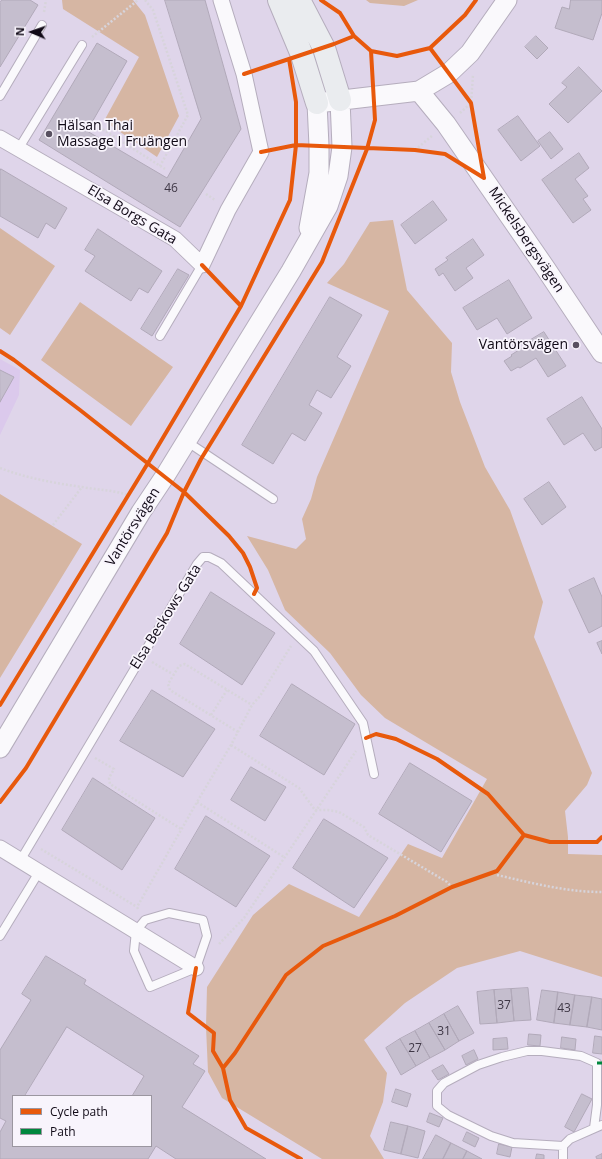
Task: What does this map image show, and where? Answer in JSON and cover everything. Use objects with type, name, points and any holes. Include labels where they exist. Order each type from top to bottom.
[{"type":"main road","points":[[279,0],[302,55],[317,103]]},
{"type":"main road","points":[[299,0],[324,48],[340,100]]},
{"type":"street","points":[[202,265],[228,210],[261,152],[244,74],[221,0]]},
{"type":"street","points":[[317,103],[419,91],[449,72],[470,53],[507,0]]},
{"type":"street","name":"Mickelsbergsvägen","points":[[419,91],[455,136],[542,262],[602,353]]},
{"type":"street","name":"Vantörsvägen","points":[[0,748],[328,206],[338,176],[342,147],[340,100]]},
{"type":"street","name":"Vantörsvägen","points":[[305,245],[319,173],[317,103]]},
{"type":"street","name":"Elsa Borgs Gata","points":[[0,138],[175,239],[202,265]]},
{"type":"street","points":[[0,848],[39,872],[140,926],[196,968]]},
{"type":"lane","points":[[0,96],[42,25]]},
{"type":"lane","points":[[19,148],[82,45]]},
{"type":"lane","points":[[160,336],[202,265]]},
{"type":"lane","points":[[186,442],[273,499]]},
{"type":"lane","name":"Elsa Beskows Gata","points":[[20,860],[197,564],[203,558],[209,557],[221,564],[314,651],[363,723],[374,774]]},
{"type":"lane","points":[[0,936],[39,872]]},
{"type":"lane","points":[[169,913],[203,920],[208,936],[196,968],[150,987],[134,951],[140,926],[169,913]]},
{"type":"lane","points":[[563,1146],[513,1143],[491,1136],[448,1115],[437,1106],[436,1092],[444,1083],[478,1065],[527,1051],[542,1051],[581,1056],[597,1063],[598,1126],[570,1139],[563,1146],[563,1159]]},
{"type":"path","points":[[82,45],[138,0]]},
{"type":"path","points":[[145,0],[152,10],[188,115],[160,166]]},
{"type":"path","points":[[467,97],[471,103],[473,111]]},
{"type":"path","points":[[96,125],[165,169]]},
{"type":"path","points":[[415,150],[434,134]]},
{"type":"path","points":[[408,150],[422,151]]},
{"type":"path","points":[[0,468],[20,475],[82,487],[119,492],[128,495]]},
{"type":"path","points":[[53,525],[82,487]]},
{"type":"path","points":[[124,502],[132,489]]},
{"type":"path","points":[[140,926],[137,907],[196,802],[231,745],[252,705],[260,696],[298,635]]},
{"type":"path","points":[[142,656],[174,675]]},
{"type":"path","points":[[238,732],[170,690],[168,684],[179,666],[185,664],[252,705]]},
{"type":"path","points":[[211,715],[227,690]]},
{"type":"path","points":[[218,946],[244,918],[315,810],[366,738]]},
{"type":"path","points":[[231,745],[299,788],[315,810]]},
{"type":"path","points":[[84,751],[114,769],[109,778],[110,784],[181,829]]},
{"type":"path","points":[[196,802],[284,857]]},
{"type":"path","points":[[315,810],[339,812],[364,827],[368,835],[452,887]]},
{"type":"path","points":[[31,843],[137,907]]},
{"type":"path","points":[[489,874],[497,872],[501,866]]},
{"type":"path","points":[[497,872],[497,875],[580,892],[602,892]]},
{"type":"path","points":[[445,891],[459,885]]},
{"type":"shaded area","points":[[62,0],[133,0],[145,15],[179,116],[157,157],[104,121],[139,57],[63,9]]},
{"type":"shaded area","points":[[366,0],[418,0],[404,6],[370,3]]},
{"type":"shaded area","points":[[393,220],[407,290],[452,343],[451,372],[460,402],[485,467],[510,510],[543,602],[534,637],[592,773],[587,785],[565,811],[568,854],[602,855],[602,977],[520,951],[457,968],[405,1003],[364,1040],[387,1073],[383,1102],[370,1136],[384,1159],[322,1159],[222,1098],[208,1072],[206,1027],[207,987],[253,915],[289,884],[359,917],[408,844],[442,858],[487,779],[385,718],[361,695],[330,653],[285,610],[268,570],[247,536],[296,549],[306,539],[302,519],[311,499],[317,477],[389,311],[327,283],[344,264],[370,222]]},
{"type":"shaded area","points":[[0,228],[55,266],[10,335],[0,328]]},
{"type":"shaded area","points":[[80,302],[173,367],[131,426],[41,360]]},
{"type":"shaded area","points":[[0,359],[20,370],[19,395],[0,435]]},
{"type":"shaded area","points":[[0,494],[82,544],[0,678]]},
{"type":"building","points":[[2,0],[30,0],[38,5],[0,67],[0,3]]},
{"type":"building","points":[[165,0],[205,0],[241,129],[180,227],[39,140],[97,43],[127,61],[87,131],[167,178],[201,119]]},
{"type":"building","points":[[571,0],[602,0],[602,13],[593,40],[555,28],[562,7],[569,9]]},
{"type":"building","points":[[536,36],[548,48],[537,59],[525,47]]},
{"type":"building","points":[[579,67],[602,91],[568,123],[549,104],[567,87],[562,83]]},
{"type":"building","points":[[518,116],[540,146],[521,161],[498,130]]},
{"type":"building","points":[[550,132],[563,149],[551,159],[538,141]]},
{"type":"building","points":[[579,153],[589,168],[575,179],[588,196],[583,199],[591,210],[573,223],[542,180]]},
{"type":"building","points":[[1,169],[67,208],[55,229],[46,223],[38,238],[0,216]]},
{"type":"building","points":[[433,201],[447,220],[415,244],[401,225]]},
{"type":"building","points":[[98,229],[162,271],[148,293],[139,288],[131,301],[85,271],[95,256],[85,250]]},
{"type":"building","points":[[473,239],[484,255],[466,268],[473,278],[455,291],[443,273],[439,276],[435,269],[448,260],[446,258]]},
{"type":"building","points":[[178,269],[189,275],[152,336],[141,329]]},
{"type":"building","points":[[509,280],[532,318],[507,334],[497,318],[477,330],[463,308]]},
{"type":"building","points":[[330,297],[362,315],[337,357],[351,366],[331,398],[317,390],[309,405],[322,413],[305,441],[292,433],[273,464],[242,445]]},
{"type":"building","points":[[544,332],[566,366],[548,377],[536,358],[520,368],[518,367],[511,371],[504,361],[530,343],[529,341]]},
{"type":"building","points":[[0,370],[14,377],[0,402]]},
{"type":"building","points":[[582,397],[602,429],[602,447],[595,451],[583,433],[564,445],[547,419]]},
{"type":"building","points":[[549,482],[566,507],[542,525],[524,499]]},
{"type":"building","points":[[594,578],[602,597],[602,626],[589,633],[569,590]]},
{"type":"building","points":[[211,592],[275,633],[242,685],[180,644]]},
{"type":"building","points":[[602,641],[602,654],[597,643]]},
{"type":"building","points":[[292,684],[355,724],[324,775],[260,736]]},
{"type":"building","points":[[152,690],[215,729],[183,777],[120,741]]},
{"type":"building","points":[[410,763],[472,801],[441,852],[379,814]]},
{"type":"building","points":[[251,767],[286,787],[265,821],[231,800]]},
{"type":"building","points":[[93,778],[155,818],[122,870],[62,830]]},
{"type":"building","points":[[206,816],[270,856],[236,907],[175,869]]},
{"type":"building","points":[[324,819],[388,858],[354,908],[293,868]]},
{"type":"building","points":[[46,956],[86,980],[84,984],[199,1056],[193,1064],[205,1071],[182,1107],[266,1159],[176,1159],[156,1146],[148,1159],[0,1159],[0,1132],[6,1121],[0,1118],[0,1050],[31,1000],[22,994]],"holes":[[[67,1027],[144,1076],[133,1095],[152,1095],[152,1147],[12,1147],[12,1095],[25,1095]]]},
{"type":"building","points":[[528,988],[531,1020],[514,1021],[511,989]]},
{"type":"building","points":[[511,989],[514,1021],[497,1023],[494,990]]},
{"type":"building","points":[[494,990],[497,1023],[480,1024],[477,992]]},
{"type":"building","points":[[542,990],[558,992],[554,1023],[537,1020]]},
{"type":"building","points":[[558,992],[575,995],[570,1025],[554,1023]]},
{"type":"building","points":[[575,995],[592,997],[587,1027],[570,1025]]},
{"type":"building","points":[[592,997],[602,999],[602,1030],[587,1027]]},
{"type":"building","points":[[458,1006],[474,1033],[459,1041],[444,1014]]},
{"type":"building","points":[[444,1014],[459,1041],[445,1050],[429,1023]]},
{"type":"building","points":[[429,1023],[445,1050],[430,1058],[415,1031]]},
{"type":"building","points":[[415,1031],[430,1058],[416,1066],[400,1039]]},
{"type":"building","points":[[529,1034],[541,1035],[540,1046],[528,1045]]},
{"type":"building","points":[[595,1036],[602,1037],[602,1054],[593,1053]]},
{"type":"building","points":[[562,1037],[576,1039],[575,1050],[561,1048]]},
{"type":"building","points":[[507,1038],[508,1049],[493,1050],[493,1039]]},
{"type":"building","points":[[400,1039],[416,1066],[401,1075],[386,1048]]},
{"type":"building","points":[[474,1050],[478,1059],[466,1065],[462,1056]]},
{"type":"building","points":[[443,1065],[449,1074],[438,1080],[432,1071]]},
{"type":"building","points":[[396,1089],[411,1094],[407,1107],[392,1102]]},
{"type":"building","points":[[582,1094],[592,1099],[574,1132],[565,1127]]},
{"type":"building","points":[[430,1113],[443,1118],[439,1127],[427,1122]]},
{"type":"building","points":[[391,1122],[408,1126],[401,1154],[384,1150]]},
{"type":"building","points":[[408,1126],[425,1131],[418,1158],[401,1154]]},
{"type":"building","points":[[467,1132],[479,1138],[475,1147],[463,1141]]},
{"type":"building","points":[[436,1135],[451,1143],[443,1159],[423,1159]]},
{"type":"building","points":[[451,1143],[467,1151],[463,1159],[443,1159]]},
{"type":"building","points":[[499,1144],[512,1147],[510,1157],[497,1154]]},
{"type":"building","points":[[467,1151],[482,1159],[463,1159]]},
{"type":"building","points":[[537,1154],[544,1155],[544,1159],[536,1159]]},
{"type":"building","points":[[602,1154],[602,1159],[597,1159],[596,1157]]},
{"type":"marked path","points":[[597,1063],[602,1063]]},
{"type":"cycle path","points":[[321,0],[340,13],[354,36],[371,51],[397,56],[430,48],[465,15],[476,0]]},
{"type":"cycle path","points":[[244,74],[354,36]]},
{"type":"cycle path","points":[[430,48],[471,103],[484,178]]},
{"type":"cycle path","points":[[0,802],[26,768],[167,533],[184,492],[201,459],[322,262],[367,149],[375,120],[371,51]]},
{"type":"cycle path","points":[[0,705],[148,463],[241,306],[290,200],[296,145],[296,102],[289,59]]},
{"type":"cycle path","points":[[261,152],[296,145],[415,150],[445,154],[484,178]]},
{"type":"cycle path","points":[[202,265],[241,306]]},
{"type":"cycle path","points":[[0,351],[80,410],[184,492],[229,536],[243,553],[250,567],[257,588],[254,594]]},
{"type":"cycle path","points":[[366,738],[376,734],[396,739],[437,759],[488,794],[524,835],[550,842],[597,842],[602,837]]},
{"type":"cycle path","points":[[301,1159],[246,1128],[230,1100],[223,1068],[235,1053],[286,975],[323,946],[395,916],[452,887],[497,871],[524,835]]},
{"type":"cycle path","points":[[196,968],[188,1013],[214,1033],[213,1051],[223,1068]]},
{"type":"place","name":"Hälsan Thai Massage I Fruängen","points":[[49,134]]},
{"type":"place","name":"Vantörsvägen","points":[[576,345]]}]
